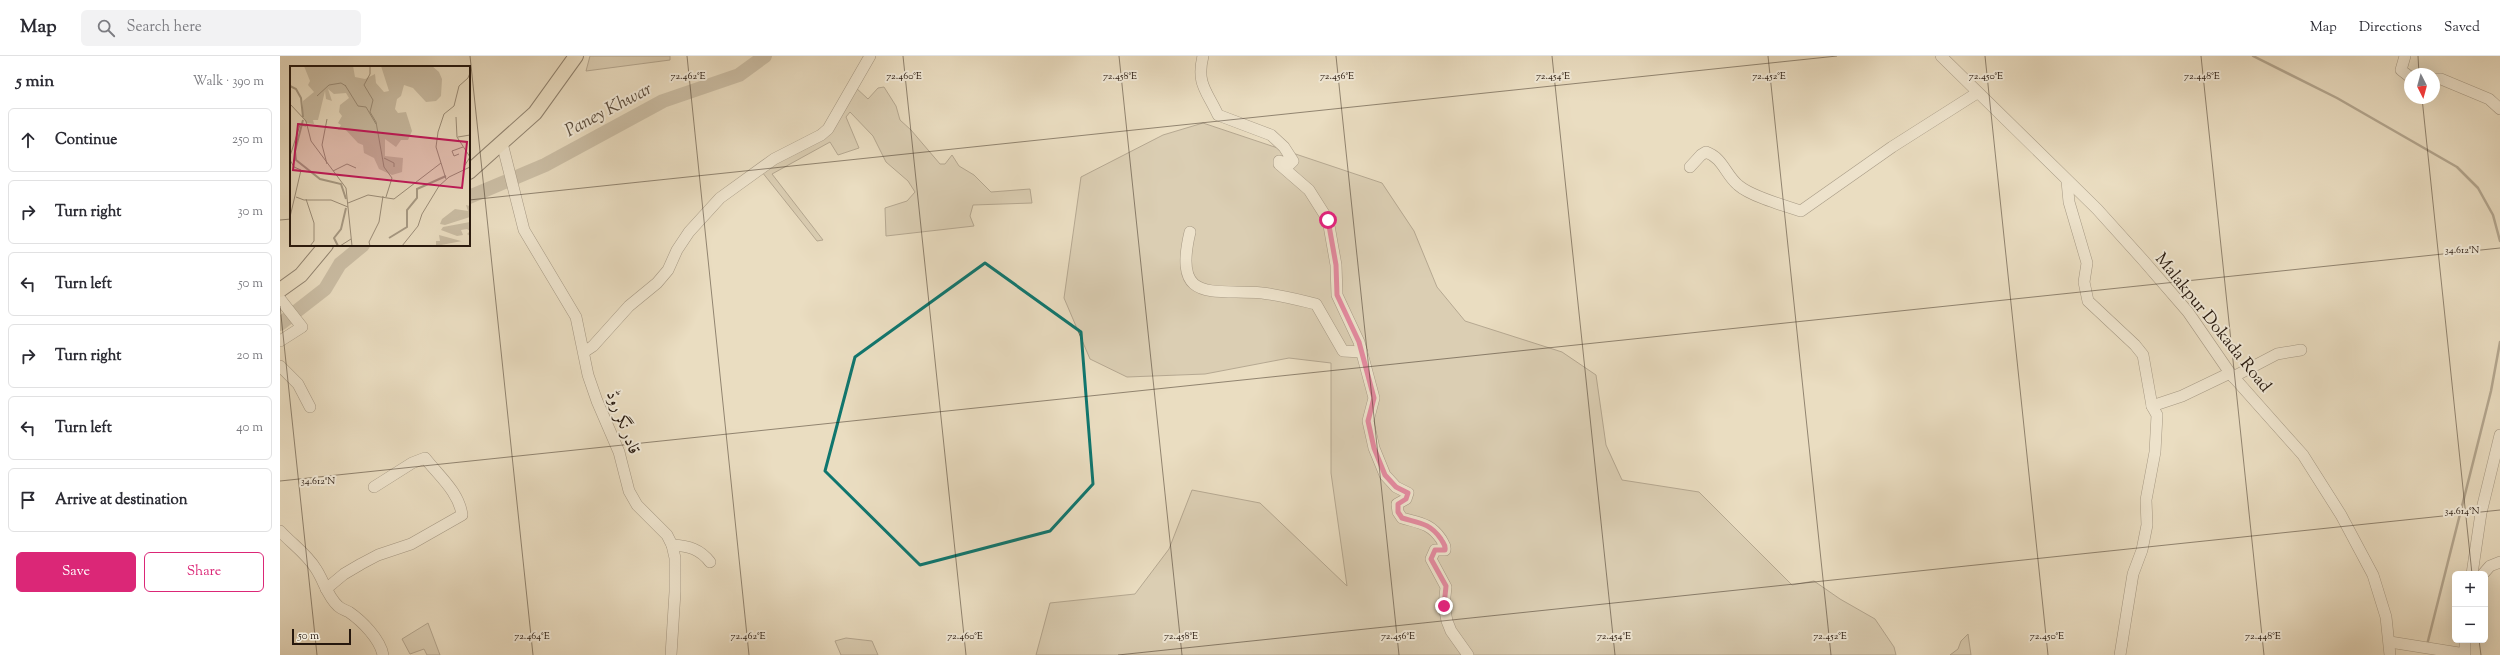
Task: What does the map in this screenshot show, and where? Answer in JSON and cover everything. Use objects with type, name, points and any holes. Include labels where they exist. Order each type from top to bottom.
[{"type":"main road","points":[[470,171],[535,113],[576,56]]},
{"type":"main road","points":[[280,290],[301,275],[325,246]]},
{"type":"street","points":[[584,352],[593,346],[629,306],[657,283],[668,270],[677,250],[689,232],[720,198],[774,160],[821,135],[828,129],[870,56]]},
{"type":"street","points":[[1203,56],[1199,72],[1201,82],[1218,115],[1271,136],[1284,148],[1293,161],[1290,164],[1280,161],[1279,164],[1309,190],[1325,212],[1336,265],[1339,304],[1362,352],[1374,398],[1368,421],[1379,463],[1396,487],[1408,493],[1406,499],[1398,504],[1398,512],[1402,518],[1426,524],[1434,530],[1445,545],[1445,550],[1435,550],[1431,559],[1446,586],[1444,606],[1450,631],[1468,655]]},
{"type":"street","name":"Malakpur Dokada Road","points":[[1941,56],[1977,93],[2097,209],[2188,312],[2232,375],[2302,455],[2341,514],[2373,575],[2386,617],[2390,642],[2390,655]]},
{"type":"street","points":[[2404,72],[2401,70],[2405,56]]},
{"type":"street","points":[[2440,79],[2489,99],[2500,109]]},
{"type":"street","points":[[1690,167],[1701,155],[1706,152],[1716,156],[1738,185],[1769,200],[1801,212],[1892,147],[1977,93]]},
{"type":"street","name":"قادر نگر روڈ","points":[[502,143],[515,202],[524,230],[534,250],[576,316],[593,388],[619,452],[629,491],[637,505],[667,535],[672,545],[675,558],[676,592],[671,655]]},
{"type":"street","points":[[2067,181],[2069,202],[2087,263],[2084,282],[2088,300],[2136,345],[2143,355],[2152,406],[2157,415],[2155,452],[2146,500],[2148,525],[2142,550],[2133,574],[2120,655]]},
{"type":"street","points":[[1190,232],[1185,254],[1185,268],[1193,284],[1204,290],[1226,293],[1270,294],[1316,304],[1343,351],[1362,352]]},
{"type":"street","points":[[280,300],[302,327],[280,341]]},
{"type":"street","points":[[2152,406],[2182,396],[2232,375],[2276,354],[2301,350]]},
{"type":"street","points":[[280,366],[298,384],[310,406]]},
{"type":"street","points":[[2472,571],[2481,513],[2500,435]]},
{"type":"street","points":[[326,590],[344,574],[367,561],[410,544],[462,515],[460,504],[450,487],[425,458],[412,463],[374,487]]},
{"type":"street","points":[[280,531],[293,542],[316,568],[326,590],[375,637],[380,644],[383,655]]},
{"type":"street","points":[[672,545],[687,546],[704,553],[710,562]]},
{"type":"street","points":[[2486,571],[2490,566],[2500,562]]},
{"type":"street","points":[[2390,642],[2465,654],[2465,643]]},
{"type":"highlighted area","points":[[985,263],[1081,332],[1093,484],[1050,531],[920,565],[825,471],[855,357]]},
{"type":"shaded area","points":[[590,56],[670,56],[670,60],[586,71]]},
{"type":"shaded area","points":[[855,87],[868,99],[878,88],[884,87],[896,106],[900,120],[911,130],[940,164],[945,164],[952,155],[959,166],[974,175],[991,192],[1030,189],[1032,203],[973,205],[970,216],[974,226],[886,236],[885,208],[907,201],[915,192],[908,181],[886,162],[873,136],[850,112],[846,117],[859,148],[838,155],[830,142],[772,174],[823,240],[817,241],[762,172],[775,163],[824,137]]},
{"type":"shaded area","points":[[1203,123],[1382,183],[1414,231],[1437,287],[1465,321],[1562,352],[1596,375],[1606,445],[1622,480],[1699,492],[1792,585],[1814,581],[1840,599],[1875,619],[1894,647],[1896,655],[1036,655],[1050,603],[1135,594],[1169,549],[1192,490],[1260,503],[1347,586],[1331,473],[1331,363],[1289,358],[1205,374],[1127,377],[1090,359],[1064,298],[1081,177],[1163,135]]},
{"type":"shaded area","points":[[428,623],[440,655],[427,655],[424,649],[410,654],[402,639]]},
{"type":"shaded area","points":[[1968,634],[1971,655],[1950,655],[1958,649],[1961,641]]},
{"type":"shaded area","points":[[846,638],[872,641],[878,655],[841,655],[835,641]]},
{"type":"waterway","name":"Paney Khwar","points":[[470,197],[545,165],[663,101],[739,75],[765,56]]},
{"type":"waterway","points":[[2253,56],[2337,98],[2457,167],[2478,188],[2493,215],[2500,241]]},
{"type":"waterway","name":"Paney Khwar","points":[[280,324],[325,289],[340,264],[362,246]]},
{"type":"waterway","points":[[2427,645],[2491,391],[2500,342]]},
{"type":"route","points":[[1328,220],[1336,265],[1337,295],[1339,304],[1359,342],[1374,398],[1374,406],[1368,421],[1374,448],[1385,475],[1396,487],[1408,493],[1408,497],[1400,502],[1397,507],[1402,518],[1416,520],[1426,524],[1434,530],[1445,545],[1445,550],[1437,549],[1433,551],[1431,555],[1433,564],[1446,586],[1447,593],[1444,606]]}]
